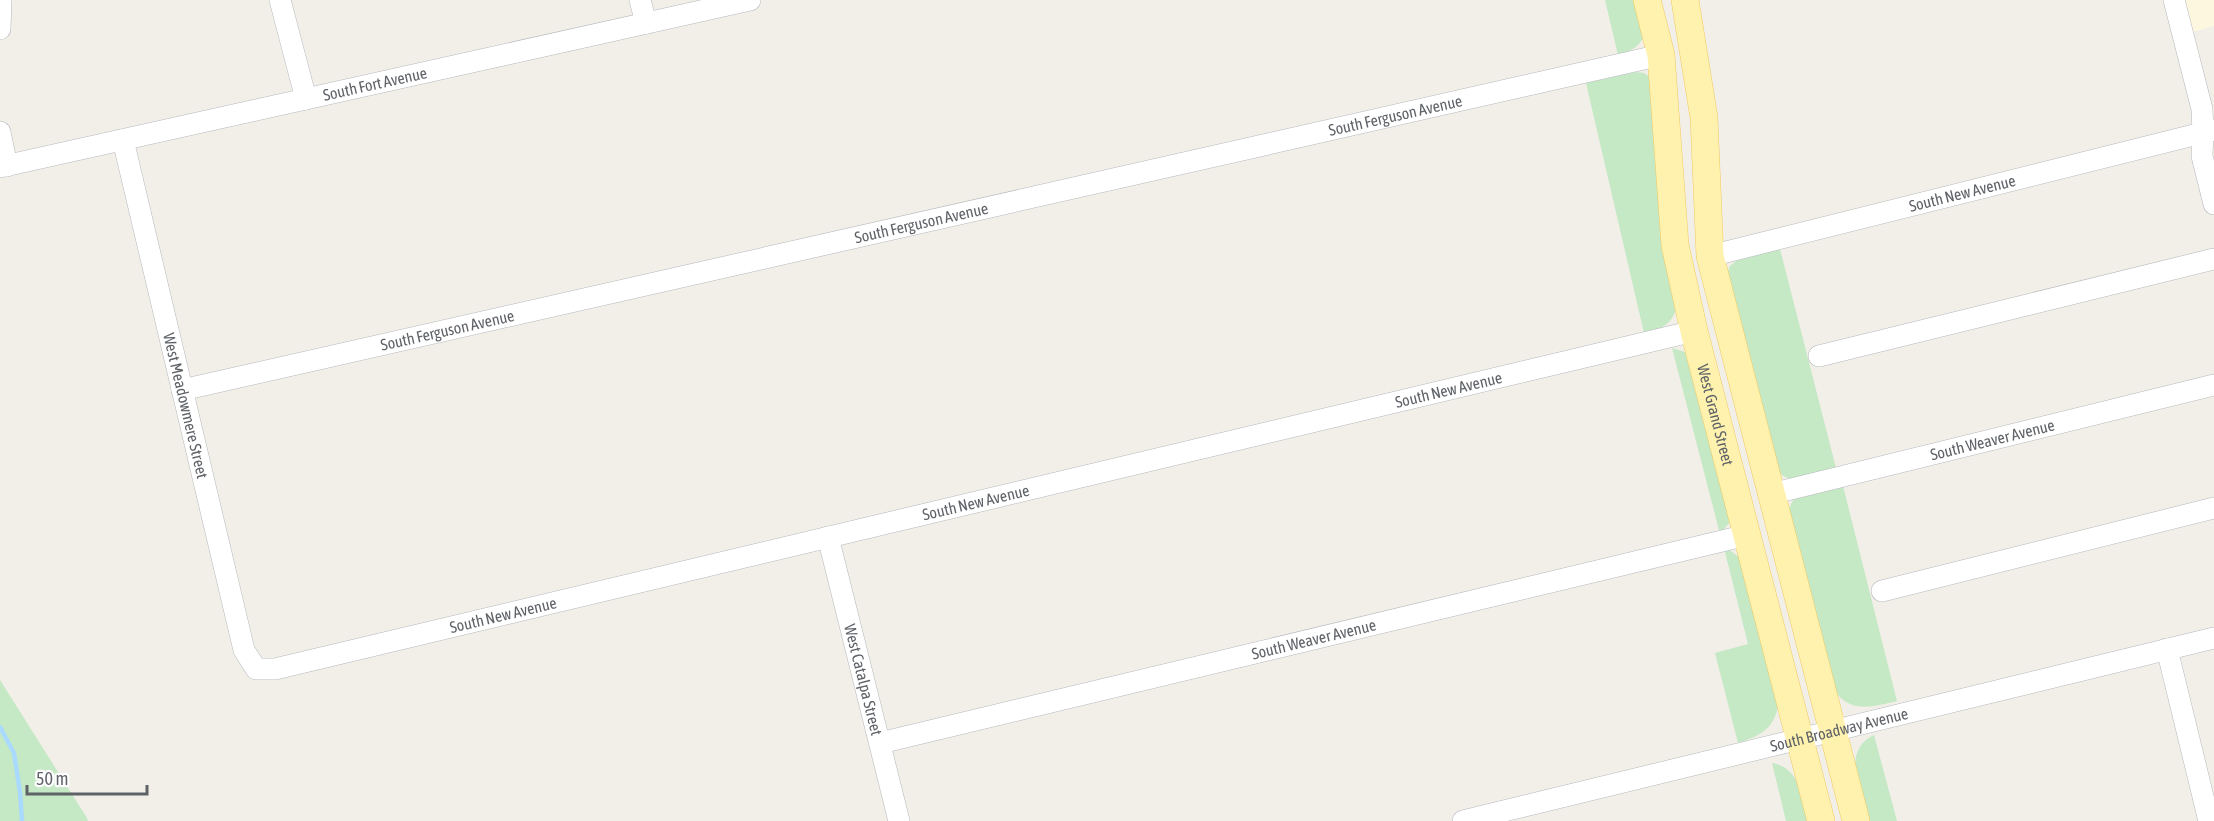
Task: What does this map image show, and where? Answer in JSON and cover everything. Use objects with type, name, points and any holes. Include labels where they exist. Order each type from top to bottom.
[{"type":"main road","name":"West Grand Street","points":[[1647,0],[1660,55],[1675,245],[1694,331],[1821,821]]},
{"type":"main road","name":"West Grand Street","points":[[1685,0],[1704,118],[1710,256],[1856,821]]},
{"type":"street","points":[[0,28],[1,0]]},
{"type":"street","points":[[280,0],[306,99]]},
{"type":"street","points":[[640,0],[646,24]]},
{"type":"street","name":"South Fort Avenue","points":[[4,167],[750,0]]},
{"type":"street","points":[[2174,0],[2209,131],[2202,156],[2214,204]]},
{"type":"street","name":"South Ferguson Avenue","points":[[182,390],[1660,55]]},
{"type":"street","name":"South New Avenue","points":[[1710,256],[2209,131]]},
{"type":"street","points":[[0,132],[4,167]]},
{"type":"street","name":"West Meadowmere Street","points":[[123,140],[244,650],[256,669]]},
{"type":"street","points":[[1820,356],[2214,259]]},
{"type":"street","name":"South New Avenue","points":[[256,669],[275,669],[1694,331]]},
{"type":"street","name":"South Weaver Avenue","points":[[1771,494],[2214,385]]},
{"type":"street","points":[[1882,591],[2214,508]]},
{"type":"street","name":"South Weaver Avenue","points":[[880,743],[1747,535]]},
{"type":"street","name":"West Catalpa Street","points":[[828,537],[899,821]]},
{"type":"street","name":"South Broadway Avenue","points":[[1463,821],[2214,638]]},
{"type":"street","points":[[2167,649],[2209,821]]},
{"type":"shaded area","points":[[2185,0],[2214,0],[2214,26],[2193,32]]},
{"type":"green space","points":[[1605,0],[1638,0],[1643,38],[1635,47],[1618,55]]},
{"type":"green space","points":[[1636,72],[1650,77],[1676,310],[1671,320],[1664,326],[1644,333],[1586,83]]},
{"type":"green space","points":[[1780,249],[1836,468],[1790,479],[1778,471],[1727,274],[1730,266],[1736,261]]},
{"type":"green space","points":[[1672,348],[1685,352],[1689,357],[1730,515],[1729,523],[1720,534]]},
{"type":"green space","points":[[1842,482],[1897,701],[1865,707],[1850,704],[1836,693],[1788,511],[1794,498]]},
{"type":"green space","points":[[1724,548],[1741,559],[1778,707],[1769,727],[1752,738],[1738,743],[1715,653],[1748,644]]},
{"type":"green space","points":[[0,680],[87,818],[88,821],[0,821]]},
{"type":"green space","points":[[1874,735],[1897,821],[1865,821],[1855,773],[1855,761],[1864,742]]},
{"type":"green space","points":[[1772,763],[1789,771],[1794,777],[1799,785],[1810,821],[1786,821]]},
{"type":"waterway","points":[[0,727],[14,753],[22,821]]}]
